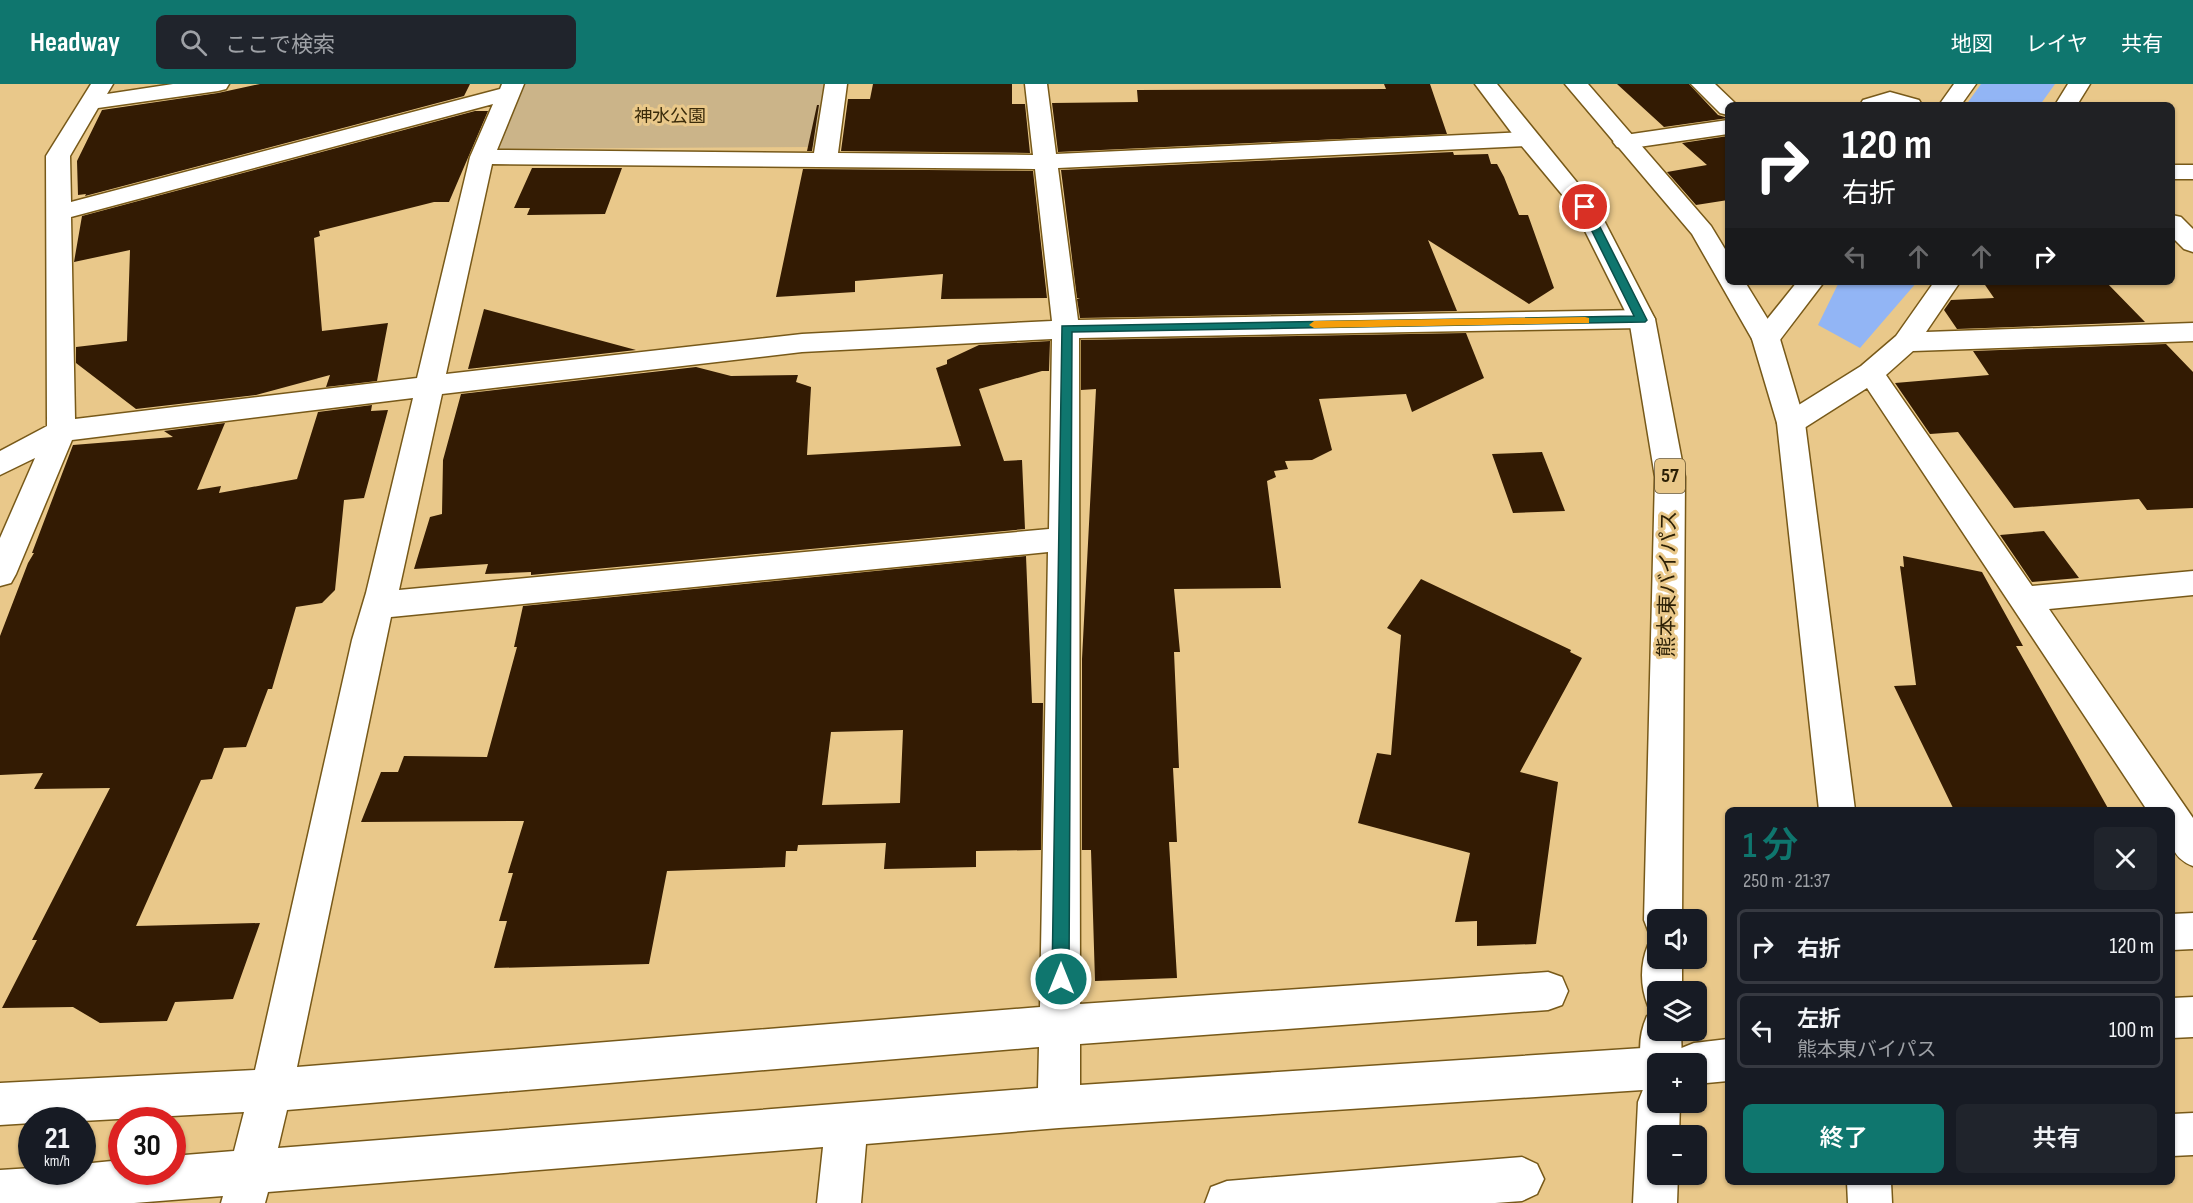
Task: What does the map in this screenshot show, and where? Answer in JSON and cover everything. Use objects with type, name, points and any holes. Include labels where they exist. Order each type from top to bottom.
[{"type":"main road","points":[[0,574],[61,431],[58,156],[96,93],[218,84]]},
{"type":"main road","points":[[825,160],[836,84]]},
{"type":"main road","points":[[1036,84],[1066,329],[1059,1107]]},
{"type":"main road","name":"熊本東バイパス","points":[[1486,84],[1585,207],[1642,320],[1670,477],[1663,909]]},
{"type":"main road","points":[[1576,84],[1702,231],[1725,270]]},
{"type":"main road","points":[[1702,84],[1725,105]]},
{"type":"main road","points":[[1952,102],[1965,84]]},
{"type":"main road","points":[[2068,102],[2079,84]]},
{"type":"main road","points":[[59,213],[511,89]]},
{"type":"main road","points":[[247,1188],[271,1090],[368,640],[482,157],[511,89]]},
{"type":"main road","points":[[1625,142],[1725,127]]},
{"type":"main road","points":[[482,157],[1046,162],[1528,139]]},
{"type":"main road","points":[[2175,172],[2193,172]]},
{"type":"main road","points":[[2175,225],[2193,244]]},
{"type":"main road","points":[[1734,285],[1766,339],[1791,423],[1837,807]]},
{"type":"main road","points":[[1766,339],[1809,285]]},
{"type":"main road","points":[[1791,423],[1871,374],[1906,342],[1945,285]]},
{"type":"main road","points":[[0,464],[61,431],[802,344],[1066,329],[1642,320]]},
{"type":"main road","points":[[1906,342],[2193,333]]},
{"type":"main road","points":[[1871,374],[2165,807]]},
{"type":"main road","points":[[378,605],[1065,539]]},
{"type":"main road","points":[[2024,600],[2193,583]]},
{"type":"main road","points":[[2175,822],[2193,849]]},
{"type":"main road","points":[[2175,932],[2193,931]]},
{"type":"main road","points":[[0,1104],[271,1090],[1060,1025],[1548,991]]},
{"type":"main road","points":[[2175,1018],[2193,1017]]},
{"type":"main road","points":[[1707,1062],[1725,1060]]},
{"type":"main road","points":[[0,1192],[247,1188],[847,1124],[1059,1107],[1647,1069]]},
{"type":"main road","points":[[839,1203],[847,1124]]},
{"type":"main road","points":[[2175,1135],[2193,1134]]},
{"type":"main road","points":[[1227,1203],[1522,1179]]},
{"type":"main road","points":[[1655,1203],[1656,1185]]},
{"type":"main road","points":[[1869,1185],[1870,1203]]},
{"type":"green space","name":"神水公園","points":[[519,84],[824,84],[817,147],[485,149]]},
{"type":"water","points":[[1981,84],[2055,84],[2042,102],[1968,102]]},
{"type":"water","points":[[1838,285],[1914,285],[1860,348],[1818,325]]},
{"type":"building","points":[[260,84],[470,84],[464,96],[85,196],[86,194],[78,195],[77,161],[102,110],[218,93]]},
{"type":"building","points":[[873,84],[1012,84],[1012,104],[1025,104],[1030,153],[841,151],[848,99],[870,99]]},
{"type":"building","points":[[1384,84],[1430,84],[1447,134],[1058,152],[1052,103],[1138,102],[1137,90],[1386,89]]},
{"type":"building","points":[[1617,84],[1689,84],[1718,115],[1725,117],[1664,127]]},
{"type":"building","points":[[817,105],[819,105],[812,151],[807,151]]},
{"type":"building","points":[[475,111],[488,111],[449,202],[434,202],[319,231],[320,236],[314,238],[322,331],[388,323],[377,381],[326,387],[330,375],[256,395],[136,409],[76,363],[76,347],[127,341],[130,250],[74,262],[82,216]]},
{"type":"building","points":[[1725,136],[1725,200],[1696,205],[1667,172],[1707,165],[1682,143]]},
{"type":"building","points":[[1453,152],[1454,155],[1488,154],[1491,164],[1497,164],[1504,177],[1519,215],[1528,215],[1554,288],[1529,304],[1428,240],[1457,311],[1080,318],[1077,299],[1080,298],[1077,298],[1061,170]]},
{"type":"building","points":[[532,168],[622,168],[605,214],[527,215],[530,208],[514,208]]},
{"type":"building","points":[[803,169],[1033,171],[1047,298],[941,299],[943,274],[855,281],[855,292],[776,297]]},
{"type":"building","points":[[1985,285],[2109,285],[2145,322],[1957,329],[1944,310],[1951,300],[1994,298]]},
{"type":"building","points":[[484,309],[636,350],[468,369]]},
{"type":"building","points":[[1466,333],[1484,378],[1412,412],[1406,394],[1319,399],[1332,450],[1312,460],[1285,461],[1288,469],[1274,471],[1276,477],[1267,481],[1281,588],[1174,589],[1180,652],[1174,652],[1179,768],[1173,768],[1177,842],[1169,842],[1177,978],[1095,981],[1091,850],[1082,850],[1082,659],[1096,389],[1081,390],[1081,340]]},
{"type":"building","points":[[1050,341],[1049,371],[979,389],[1004,461],[1022,460],[1025,529],[531,575],[531,572],[485,574],[488,564],[414,569],[430,517],[442,514],[443,460],[461,394],[696,367],[731,376],[798,375],[796,382],[811,387],[807,455],[961,446],[936,368],[947,364],[947,360],[979,345]]},
{"type":"building","points":[[2166,344],[2193,372],[2193,508],[2147,510],[2139,499],[2014,508],[1958,432],[1930,434],[1895,383],[1989,375],[1973,351]]},
{"type":"building","points":[[372,405],[371,411],[388,410],[364,498],[344,500],[335,590],[322,603],[296,607],[272,689],[268,689],[246,747],[224,748],[212,779],[201,780],[136,926],[260,923],[233,999],[175,1002],[167,1021],[100,1023],[73,1007],[2,1008],[37,940],[32,940],[110,788],[34,789],[43,773],[0,775],[0,636],[34,553],[32,553],[73,445],[173,437],[164,431],[225,423],[197,490],[221,486],[219,493],[297,479],[318,412]]},
{"type":"building","points":[[1542,452],[1565,511],[1513,513],[1492,454]]},
{"type":"building","points":[[2044,531],[2079,578],[2032,582],[2000,535]]},
{"type":"building","points":[[1026,556],[1032,703],[1043,703],[1041,850],[976,851],[976,867],[884,869],[886,843],[798,845],[797,851],[786,851],[785,867],[667,871],[649,964],[494,968],[507,921],[499,921],[513,873],[508,873],[524,821],[361,822],[381,772],[398,772],[404,756],[487,757],[517,647],[514,647],[523,606]],"holes":[[[903,730],[900,803],[822,805],[831,732]]]},
{"type":"building","points":[[1903,556],[1982,572],[2023,646],[2016,646],[2107,807],[1953,807],[1894,686],[1916,685],[1900,566],[1904,567]]},
{"type":"building","points":[[1421,579],[1571,650],[1570,652],[1582,658],[1520,772],[1558,782],[1536,944],[1477,946],[1477,921],[1455,922],[1470,853],[1358,823],[1377,753],[1391,755],[1401,635],[1387,628]]},
{"type":"slow traffic","points":[[1314,325],[1585,320]]},
{"type":"route","points":[[1061,979],[1066,329],[1642,320],[1585,207]]}]
